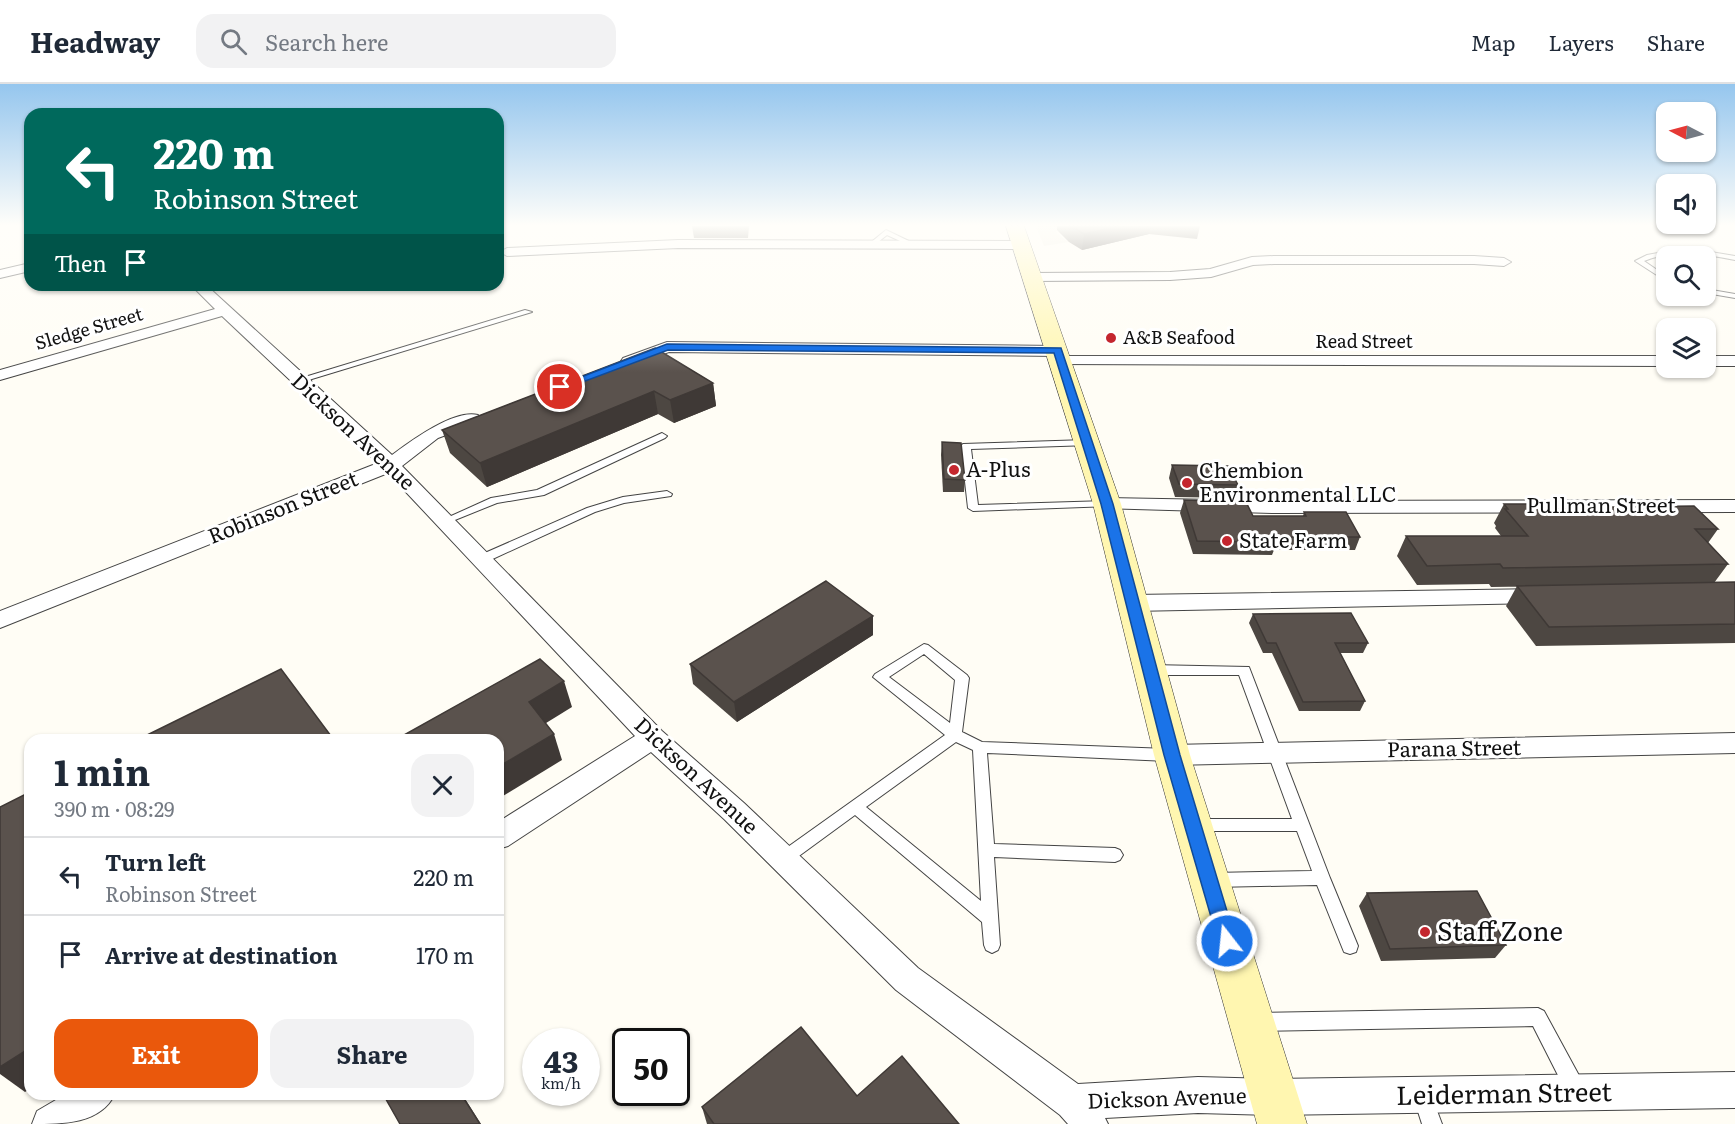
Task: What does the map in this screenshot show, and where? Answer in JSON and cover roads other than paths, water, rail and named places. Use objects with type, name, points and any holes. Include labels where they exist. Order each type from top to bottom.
[{"type":"main road","points":[[1032,277],[1107,504],[1172,755],[1277,1111]]},
{"type":"street","points":[[1032,277],[1190,275]]},
{"type":"street","name":"Dickson Avenue","points":[[204,291],[391,465],[653,738],[907,979],[1081,1113],[1198,1095],[1277,1111]]},
{"type":"street","name":"Sledge Street","points":[[0,375],[223,311]]},
{"type":"street","points":[[611,368],[667,347],[1059,356]]},
{"type":"street","name":"Read Street","points":[[1059,356],[1656,361]]},
{"type":"street","points":[[1716,361],[1735,361]]},
{"type":"street","name":"Robinson Street","points":[[0,620],[391,465],[432,435],[488,414]]},
{"type":"street","name":"Pullman Street","points":[[1107,504],[1272,507],[1735,506]]},
{"type":"street","points":[[1132,603],[1568,595]]},
{"type":"street","points":[[504,833],[653,738]]},
{"type":"street","name":"Parana Street","points":[[1172,755],[1735,742]]},
{"type":"street","name":"Leiderman Street","points":[[1277,1111],[1427,1109],[1578,1093],[1735,1090]]},
{"type":"street","points":[[50,1124],[88,1100]]},
{"type":"lane","points":[[1716,293],[1735,296]]},
{"type":"lane","points":[[299,380],[528,312]]},
{"type":"lane","points":[[445,520],[495,500],[540,493],[663,436]]},
{"type":"lane","points":[[1087,443],[966,446],[973,507],[1107,504]]},
{"type":"lane","points":[[482,559],[591,510],[623,500],[667,494]]},
{"type":"lane","points":[[783,859],[956,735],[962,678],[924,648],[880,677],[956,735],[980,747],[1172,755]]},
{"type":"lane","points":[[1150,670],[1244,670],[1350,946]]},
{"type":"lane","points":[[980,747],[992,945]]},
{"type":"lane","points":[[856,807],[989,917]]},
{"type":"lane","points":[[1193,825],[1302,825]]},
{"type":"lane","points":[[986,850],[1115,855]]},
{"type":"lane","points":[[1209,880],[1322,878]]},
{"type":"lane","points":[[1251,1022],[1538,1017],[1578,1093]]},
{"type":"place","name":"A&B Seafood","points":[[1111,338]]},
{"type":"place","name":"A-Plus","points":[[954,470]]},
{"type":"place","name":"Chembion Environmental LLC","points":[[1187,483]]},
{"type":"place","name":"State Farm","points":[[1227,541]]},
{"type":"place","name":"Staff Zone","points":[[1425,932]]}]
